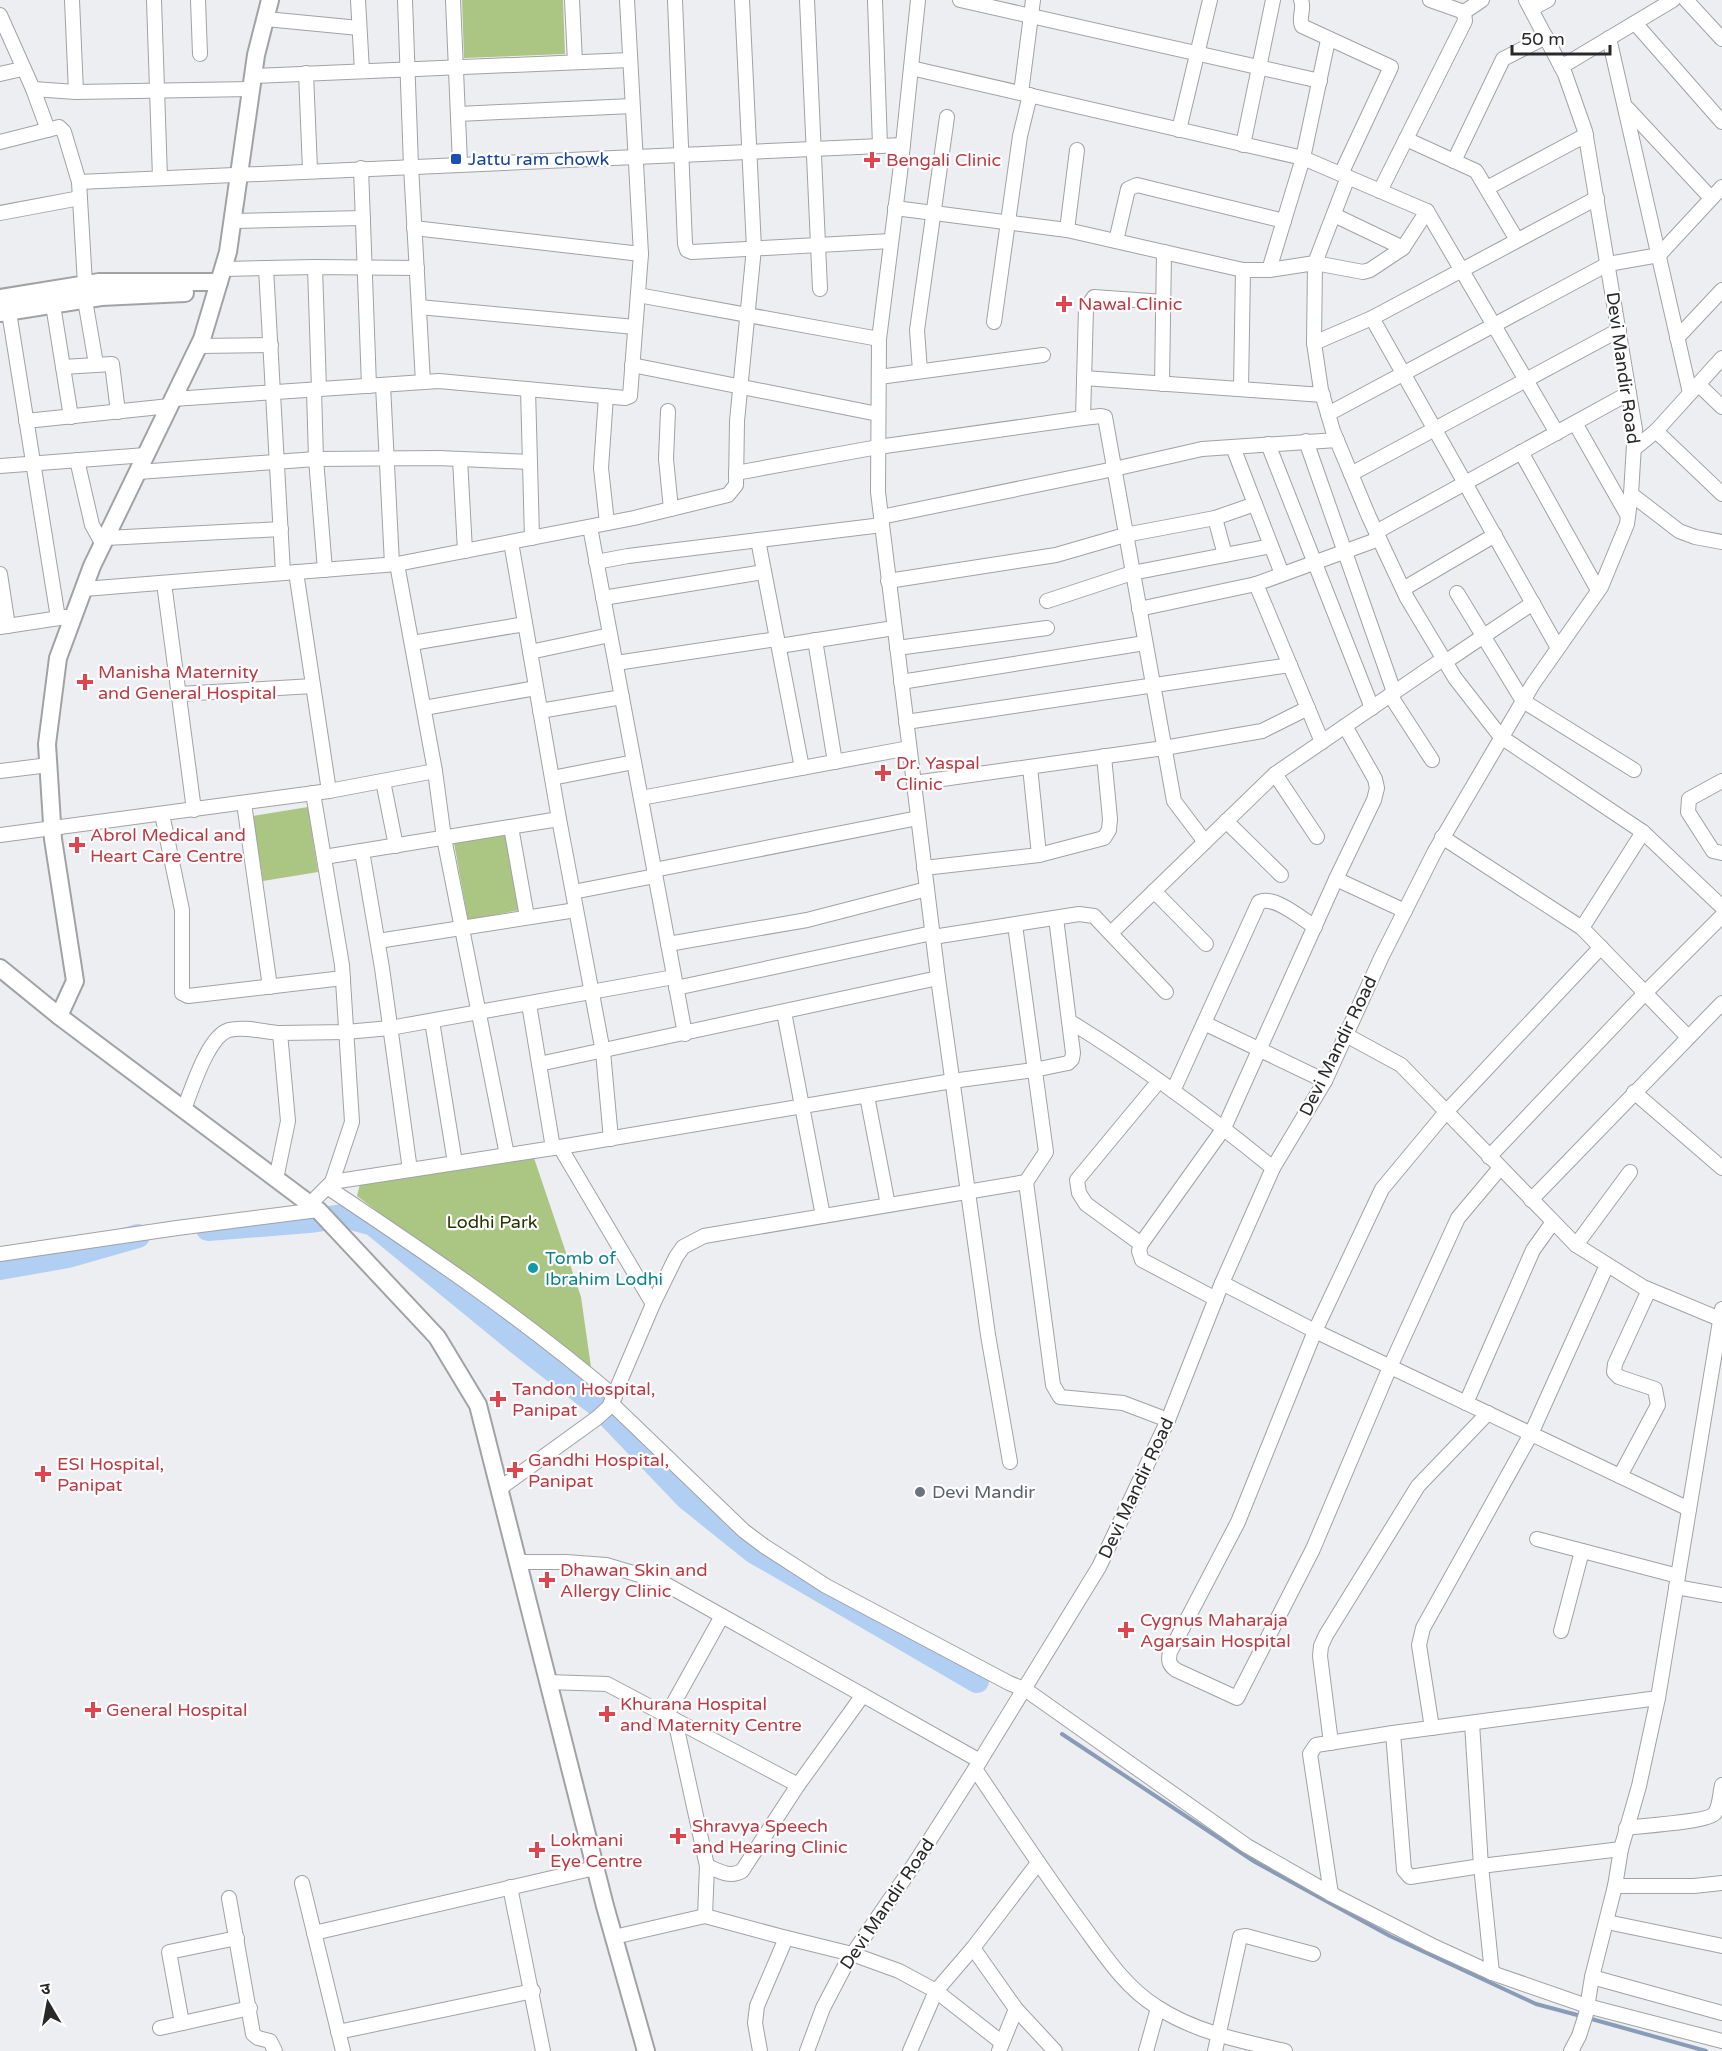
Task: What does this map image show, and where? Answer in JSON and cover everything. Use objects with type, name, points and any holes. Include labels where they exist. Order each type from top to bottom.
[{"type":"street","points":[[72,0],[76,92]]},
{"type":"street","points":[[154,0],[160,178]]},
{"type":"street","points":[[198,0],[200,54]]},
{"type":"street","points":[[59,1016],[75,981],[52,829],[48,744],[58,658],[66,616],[84,589],[104,542],[199,346],[219,282],[232,221],[253,82],[270,0]]},
{"type":"street","points":[[358,0],[362,71]]},
{"type":"street","points":[[405,0],[411,166],[423,382]]},
{"type":"street","points":[[453,0],[460,164]]},
{"type":"street","points":[[572,0],[575,62]]},
{"type":"street","points":[[26,421],[274,392],[439,381],[626,398],[630,396],[641,254],[627,0]]},
{"type":"street","points":[[675,0],[687,250],[692,252],[891,241]]},
{"type":"street","points":[[84,589],[395,564],[590,527],[728,495],[736,485],[737,421],[754,248],[742,0]]},
{"type":"street","points":[[807,0],[820,289]]},
{"type":"street","points":[[874,0],[880,146]]},
{"type":"street","points":[[918,0],[896,208],[879,339],[878,492],[932,935],[988,1335],[1010,1462]]},
{"type":"street","points":[[960,0],[1320,81]]},
{"type":"street","points":[[994,322],[1025,94],[1032,0]]},
{"type":"street","points":[[1179,130],[1210,0]]},
{"type":"street","points":[[1243,145],[1273,0]]},
{"type":"street","points":[[1301,0],[1303,5],[1300,22],[1302,26],[1328,40],[1336,41],[1391,67],[1345,176],[1334,215],[1315,263],[1314,343],[1323,395],[1337,440],[1378,536],[1403,589],[1455,678],[1501,737],[1643,832],[1722,907]]},
{"type":"street","points":[[1430,0],[1464,12]]},
{"type":"street","points":[[1464,12],[1482,0]]},
{"type":"street","points":[[1529,5],[1548,0]]},
{"type":"street","points":[[1561,67],[1673,0]]},
{"type":"street","points":[[1686,0],[1722,39]]},
{"type":"street","name":"Devi Mandir Road","points":[[807,2051],[828,1998],[852,1954],[1026,1690],[1099,1567],[1168,1420],[1222,1283],[1273,1168],[1325,1081],[1442,837],[1523,701],[1599,590],[1627,524],[1635,429],[1586,135],[1561,67],[1529,5]]},
{"type":"street","points":[[1380,191],[1465,21],[1464,12]]},
{"type":"street","points":[[0,15],[22,69],[33,89],[48,130]]},
{"type":"street","points":[[266,19],[359,28]]},
{"type":"street","points":[[1635,22],[1722,122]]},
{"type":"street","points":[[1454,161],[1503,59],[1546,37]]},
{"type":"street","points":[[1610,38],[1677,338],[1694,389],[1722,407]]},
{"type":"street","points":[[1269,270],[1303,158],[1328,40]]},
{"type":"street","points":[[33,89],[76,92],[157,91],[253,82],[306,73],[630,60]]},
{"type":"street","points":[[911,68],[1303,158],[1427,211],[1557,433]]},
{"type":"street","points":[[0,74],[22,69]]},
{"type":"street","points":[[306,73],[310,170]]},
{"type":"street","points":[[458,114],[632,106]]},
{"type":"street","points":[[1625,106],[1711,198]]},
{"type":"street","points":[[920,371],[917,330],[947,117]]},
{"type":"street","points":[[0,142],[59,128],[64,132],[79,182],[85,292],[96,364]]},
{"type":"street","points":[[1487,188],[1586,135]]},
{"type":"street","points":[[1406,139],[1476,171],[1517,240]]},
{"type":"street","points":[[79,182],[239,173],[903,145]]},
{"type":"street","points":[[1067,230],[1077,150]]},
{"type":"street","points":[[361,168],[365,268],[395,564],[424,708],[444,838],[507,1155]]},
{"type":"street","points":[[1116,241],[1128,189],[1137,185],[1284,221]]},
{"type":"street","points":[[1328,414],[1608,264],[1659,255],[1722,187]]},
{"type":"street","points":[[0,213],[80,198]]},
{"type":"street","points":[[1314,343],[1372,318],[1597,198]]},
{"type":"street","points":[[896,208],[1067,230],[1244,270],[1269,270],[1315,263],[1363,272],[1370,270],[1403,248],[1427,211]]},
{"type":"street","points":[[1334,215],[1403,248]]},
{"type":"street","points":[[232,221],[363,218]]},
{"type":"street","points":[[414,228],[641,254]]},
{"type":"street","points":[[1162,384],[1164,252]]},
{"type":"street","points":[[315,267],[316,459],[326,570]]},
{"type":"street","points":[[3,308],[85,292],[101,297],[169,294],[266,268],[417,268]]},
{"type":"street","points":[[266,268],[281,529],[313,686],[329,791]]},
{"type":"street","points":[[1241,389],[1244,270]]},
{"type":"street","points":[[1677,338],[1722,290]]},
{"type":"street","points":[[3,308],[54,305],[85,292]]},
{"type":"street","points":[[638,295],[879,339]]},
{"type":"street","points":[[1083,418],[1086,308],[1089,301],[1094,297],[1164,302]]},
{"type":"street","points":[[54,305],[71,417]]},
{"type":"street","points":[[419,306],[635,327]]},
{"type":"street","points":[[3,308],[66,616]]},
{"type":"street","points":[[1372,318],[1558,648]]},
{"type":"street","points":[[1351,474],[1619,330]]},
{"type":"street","points":[[199,346],[271,345]]},
{"type":"street","points":[[879,377],[1043,355]]},
{"type":"street","points":[[1635,448],[1656,431],[1722,357]]},
{"type":"street","points":[[63,367],[112,364],[118,412]]},
{"type":"street","points":[[632,365],[879,414]]},
{"type":"street","points":[[1084,378],[1323,395]]},
{"type":"street","points":[[528,389],[532,538]]},
{"type":"street","points":[[1139,609],[1256,584],[1345,552],[1378,536],[1465,483],[1629,393]]},
{"type":"street","points":[[606,396],[602,468],[607,523]]},
{"type":"street","points":[[668,411],[666,459],[671,508]]},
{"type":"street","points":[[736,473],[878,447],[1083,418],[1105,417],[1174,801],[1205,842]]},
{"type":"street","points":[[1575,423],[1628,516]]},
{"type":"street","points":[[1656,431],[1722,494]]},
{"type":"street","points":[[596,562],[881,521],[1202,448],[1337,440]]},
{"type":"street","points":[[1306,441],[1392,694],[1432,760]]},
{"type":"street","points":[[1268,444],[1372,708]]},
{"type":"street","points":[[1233,447],[1282,574]]},
{"type":"street","points":[[1521,452],[1599,590]]},
{"type":"street","points":[[0,466],[146,455]]},
{"type":"street","points":[[138,472],[316,459],[460,459],[530,462]]},
{"type":"street","points":[[460,459],[465,551]]},
{"type":"street","points":[[77,460],[92,525],[104,542]]},
{"type":"street","points":[[1631,494],[1679,531],[1695,537],[1722,542]]},
{"type":"street","points":[[888,581],[1056,555],[1125,535],[1215,518],[1256,504]]},
{"type":"street","points":[[1215,518],[1226,555]]},
{"type":"street","points":[[590,527],[685,1034]]},
{"type":"street","points":[[104,542],[281,529]]},
{"type":"street","points":[[1403,589],[1495,536]]},
{"type":"street","points":[[758,540],[802,768]]},
{"type":"street","points":[[511,542],[559,819],[603,1052],[611,1139]]},
{"type":"street","points":[[1047,601],[1132,573],[1271,546]]},
{"type":"street","points":[[603,598],[764,572]]},
{"type":"street","points":[[0,574],[4,627],[66,616]]},
{"type":"street","points":[[164,583],[194,810]]},
{"type":"street","points":[[1256,584],[1322,742]]},
{"type":"street","points":[[1457,593],[1523,701],[1634,770]]},
{"type":"street","points":[[1111,933],[1275,774],[1392,694],[1533,603]]},
{"type":"street","points":[[412,643],[525,624]]},
{"type":"street","points":[[616,663],[815,640],[894,628]]},
{"type":"street","points":[[897,648],[1047,628]]},
{"type":"street","points":[[530,652],[610,635]]},
{"type":"street","points":[[815,640],[835,762]]},
{"type":"street","points":[[901,682],[1145,643]]},
{"type":"street","points":[[906,722],[1290,665]]},
{"type":"street","points":[[179,694],[313,686]]},
{"type":"street","points":[[424,708],[536,688]]},
{"type":"street","points":[[540,711],[622,697]]},
{"type":"street","points":[[914,783],[1164,748],[1262,731],[1308,708]]},
{"type":"street","points":[[1216,1299],[1142,1260],[1139,1251],[1141,1244],[1224,1128],[1374,800],[1377,788],[1375,779],[1345,726]]},
{"type":"street","points":[[641,798],[909,748]]},
{"type":"street","points":[[924,868],[1039,855],[1104,838],[1109,830],[1104,756]]},
{"type":"street","points":[[552,778],[634,762]]},
{"type":"street","points":[[0,771],[49,765]]},
{"type":"street","points":[[1030,767],[1039,855]]},
{"type":"street","points":[[0,835],[329,791],[435,771]]},
{"type":"street","points":[[1275,774],[1317,837]]},
{"type":"street","points":[[383,781],[396,846]]},
{"type":"street","points":[[1722,781],[1689,799],[1687,805],[1688,813],[1713,851],[1722,853]]},
{"type":"street","points":[[313,793],[343,978],[352,1122],[329,1184],[316,1208]]},
{"type":"street","points":[[244,803],[270,987]]},
{"type":"street","points":[[162,814],[182,910],[182,993],[188,996],[343,978]]},
{"type":"street","points":[[573,892],[918,818]]},
{"type":"street","points":[[324,857],[559,819]]},
{"type":"street","points":[[1226,821],[1281,874]]},
{"type":"street","points":[[511,827],[527,917]]},
{"type":"street","points":[[1582,928],[1643,832]]},
{"type":"street","points":[[1442,837],[1582,928],[1688,1037]]},
{"type":"street","points":[[362,851],[378,941],[410,1170]]},
{"type":"street","points":[[1336,879],[1405,911]]},
{"type":"street","points":[[668,944],[807,920],[927,889]]},
{"type":"street","points":[[1154,891],[1206,944]]},
{"type":"street","points":[[1173,1091],[1259,902],[1273,901],[1315,927]]},
{"type":"street","points":[[378,941],[576,910]]},
{"type":"street","points":[[184,1109],[212,1043],[221,1033],[236,1029],[280,1034],[390,1028],[592,993],[675,983],[932,935],[1015,925],[1079,914],[1094,916],[1166,992]]},
{"type":"street","points":[[1489,1157],[1645,993],[1722,916]]},
{"type":"street","points":[[329,1184],[1068,1063],[1072,1059],[1069,1021],[1056,918]]},
{"type":"street","points":[[1015,925],[1046,1152],[1026,1182],[1053,1385],[1060,1397],[1123,1403],[1168,1420]]},
{"type":"street","points":[[1500,1168],[1458,1218],[1390,1367],[1313,1549],[1237,1698],[1176,1670],[1168,1660],[1170,1652],[1238,1522],[1315,1331],[1382,1189],[1446,1112],[1601,947]]},
{"type":"street","points":[[0,968],[59,1016],[316,1208],[437,1337],[448,1354],[478,1405],[595,1868],[646,2051]]},
{"type":"street","points":[[539,1064],[938,978]]},
{"type":"street","points":[[1531,1200],[1722,1003]]},
{"type":"street","points":[[529,1004],[556,1148],[653,1304]]},
{"type":"street","points":[[784,1012],[823,1216]]},
{"type":"street","points":[[432,1021],[455,1163]]},
{"type":"street","points":[[1069,1021],[1173,1091],[1273,1168]]},
{"type":"street","points":[[1204,1023],[1325,1081]]},
{"type":"street","points":[[276,1179],[288,1121],[280,1034]]},
{"type":"street","points":[[1346,1035],[1401,1065],[1576,1245],[1649,1290],[1721,1314],[1718,1351],[1658,1698],[1639,1786],[1621,1849],[1615,1886],[1586,2010],[1579,2036],[1571,2051]]},
{"type":"street","points":[[1141,1244],[1086,1204],[1079,1193],[1077,1180],[1159,1081]]},
{"type":"street","points":[[1634,1092],[1722,1168]]},
{"type":"street","points":[[867,1096],[888,1205]]},
{"type":"street","points":[[1576,1245],[1630,1173]]},
{"type":"street","points":[[499,1489],[597,1418],[611,1403],[653,1304],[676,1257],[683,1247],[692,1241],[704,1236],[1026,1182]]},
{"type":"street","points":[[329,1184],[457,1274],[583,1370],[611,1403],[744,1531],[764,1546],[826,1586],[1026,1690],[1247,1846],[1331,1893],[1492,1973],[1586,2010],[1722,2041]]},
{"type":"street","points":[[0,1254],[316,1208]]},
{"type":"street","points":[[1466,1403],[1533,1250],[1553,1222]]},
{"type":"street","points":[[1432,1728],[1419,1645],[1423,1628],[1531,1434],[1607,1265]]},
{"type":"street","points":[[1222,1283],[1315,1331],[1689,1509]]},
{"type":"street","points":[[1620,1476],[1658,1405],[1655,1389],[1619,1377],[1614,1372],[1615,1364],[1649,1290]]},
{"type":"street","points":[[1331,1743],[1320,1656],[1326,1635],[1418,1486],[1488,1413]]},
{"type":"street","points":[[1537,1539],[1722,1595]]},
{"type":"street","points":[[1561,1630],[1582,1551]]},
{"type":"street","points":[[518,1562],[606,1565],[660,1581],[863,1695],[978,1765],[1038,1863],[1097,1945],[1132,1988],[1158,2008],[1218,2035],[1285,2051]]},
{"type":"street","points":[[705,1916],[706,1866],[671,1718],[722,1616]]},
{"type":"street","points":[[548,1682],[607,1684],[798,1785]]},
{"type":"street","points":[[706,1866],[725,1874],[735,1875],[742,1871],[798,1785],[863,1695]]},
{"type":"street","points":[[1331,1893],[1310,1755],[1316,1745],[1658,1698]]},
{"type":"street","points":[[1472,1723],[1481,1866],[1492,1973]]},
{"type":"street","points":[[1393,1733],[1405,1874],[1410,1877],[1621,1849]]},
{"type":"street","points":[[1626,1828],[1697,1820],[1711,1816],[1716,1812],[1722,1785]]},
{"type":"street","points":[[910,2051],[936,1991],[973,1948],[1038,1863]]},
{"type":"street","points":[[314,1933],[595,1868]]},
{"type":"street","points":[[302,1883],[343,2051]]},
{"type":"street","points":[[1615,1886],[1694,1886],[1722,1883]]},
{"type":"street","points":[[510,1887],[543,2051]]},
{"type":"street","points":[[229,1898],[254,2034],[258,2038],[270,2041],[275,2051]]},
{"type":"street","points":[[614,1937],[705,1916],[852,1954],[899,1971],[936,1991],[1000,2046],[1016,2009]]},
{"type":"street","points":[[1607,1922],[1722,1946]]},
{"type":"street","points":[[1215,2051],[1240,1937],[1246,1936],[1314,1954]]},
{"type":"street","points":[[182,2023],[169,1952],[237,1938]]},
{"type":"street","points":[[760,2051],[755,2023],[757,2006],[786,1938]]},
{"type":"street","points":[[973,1948],[1016,2009],[1055,2051]]},
{"type":"street","points":[[1592,1977],[1722,2013]]},
{"type":"street","points":[[338,2032],[532,1991]]},
{"type":"street","points":[[160,2028],[250,2008]]},
{"type":"street","points":[[1146,2051],[1158,2008]]},
{"type":"green space","points":[[462,0],[563,0],[565,54],[464,58]]},
{"type":"green space","points":[[308,807],[318,872],[263,881],[253,816]]},
{"type":"green space","points":[[505,833],[520,910],[468,920],[454,843]]},
{"type":"green space","name":"Lodhi Park","points":[[533,1155],[581,1297],[591,1367],[587,1369],[357,1196],[361,1180]]},
{"type":"waterway","points":[[208,1229],[344,1216],[373,1224],[599,1406],[687,1498],[753,1551],[977,1681]]},
{"type":"waterway","points":[[0,1268],[68,1256],[138,1236]]},
{"type":"waterway","points":[[1062,1734],[1255,1862],[1390,1936],[1536,2004],[1581,2016]]},
{"type":"waterway","points":[[1588,2018],[1706,2051]]},
{"type":"place","name":"Jattu ram chowk","points":[[456,159]]},
{"type":"place","name":"Bengali Clinic","points":[[872,160]]},
{"type":"place","name":"Nawal Clinic","points":[[1064,304]]},
{"type":"place","name":"Manisha Maternity and General Hospital","points":[[85,682]]},
{"type":"place","name":"Dr. Yaspal Clinic","points":[[883,773]]},
{"type":"place","name":"Abrol Medical and Heart Care Centre","points":[[77,845]]},
{"type":"place","name":"Tomb of Ibrahim Lodhi","points":[[533,1268]]},
{"type":"place","name":"Tandon Hospital, Panipat","points":[[498,1399]]},
{"type":"place","name":"Gandhi Hospital, Panipat","points":[[515,1470]]},
{"type":"place","name":"ESI Hospital, Panipat","points":[[43,1474]]},
{"type":"place","name":"Devi Mandir","points":[[920,1492]]},
{"type":"place","name":"Dhawan Skin and Allergy Clinic","points":[[547,1580]]},
{"type":"place","name":"Cygnus Maharaja Agarsain Hospital","points":[[1126,1630]]},
{"type":"place","name":"General Hospital","points":[[93,1710]]},
{"type":"place","name":"Khurana Hospital and Maternity Centre","points":[[607,1714]]},
{"type":"place","name":"Shravya Speech and Hearing Clinic","points":[[678,1836]]},
{"type":"place","name":"Lokmani Eye Centre","points":[[537,1850]]}]
